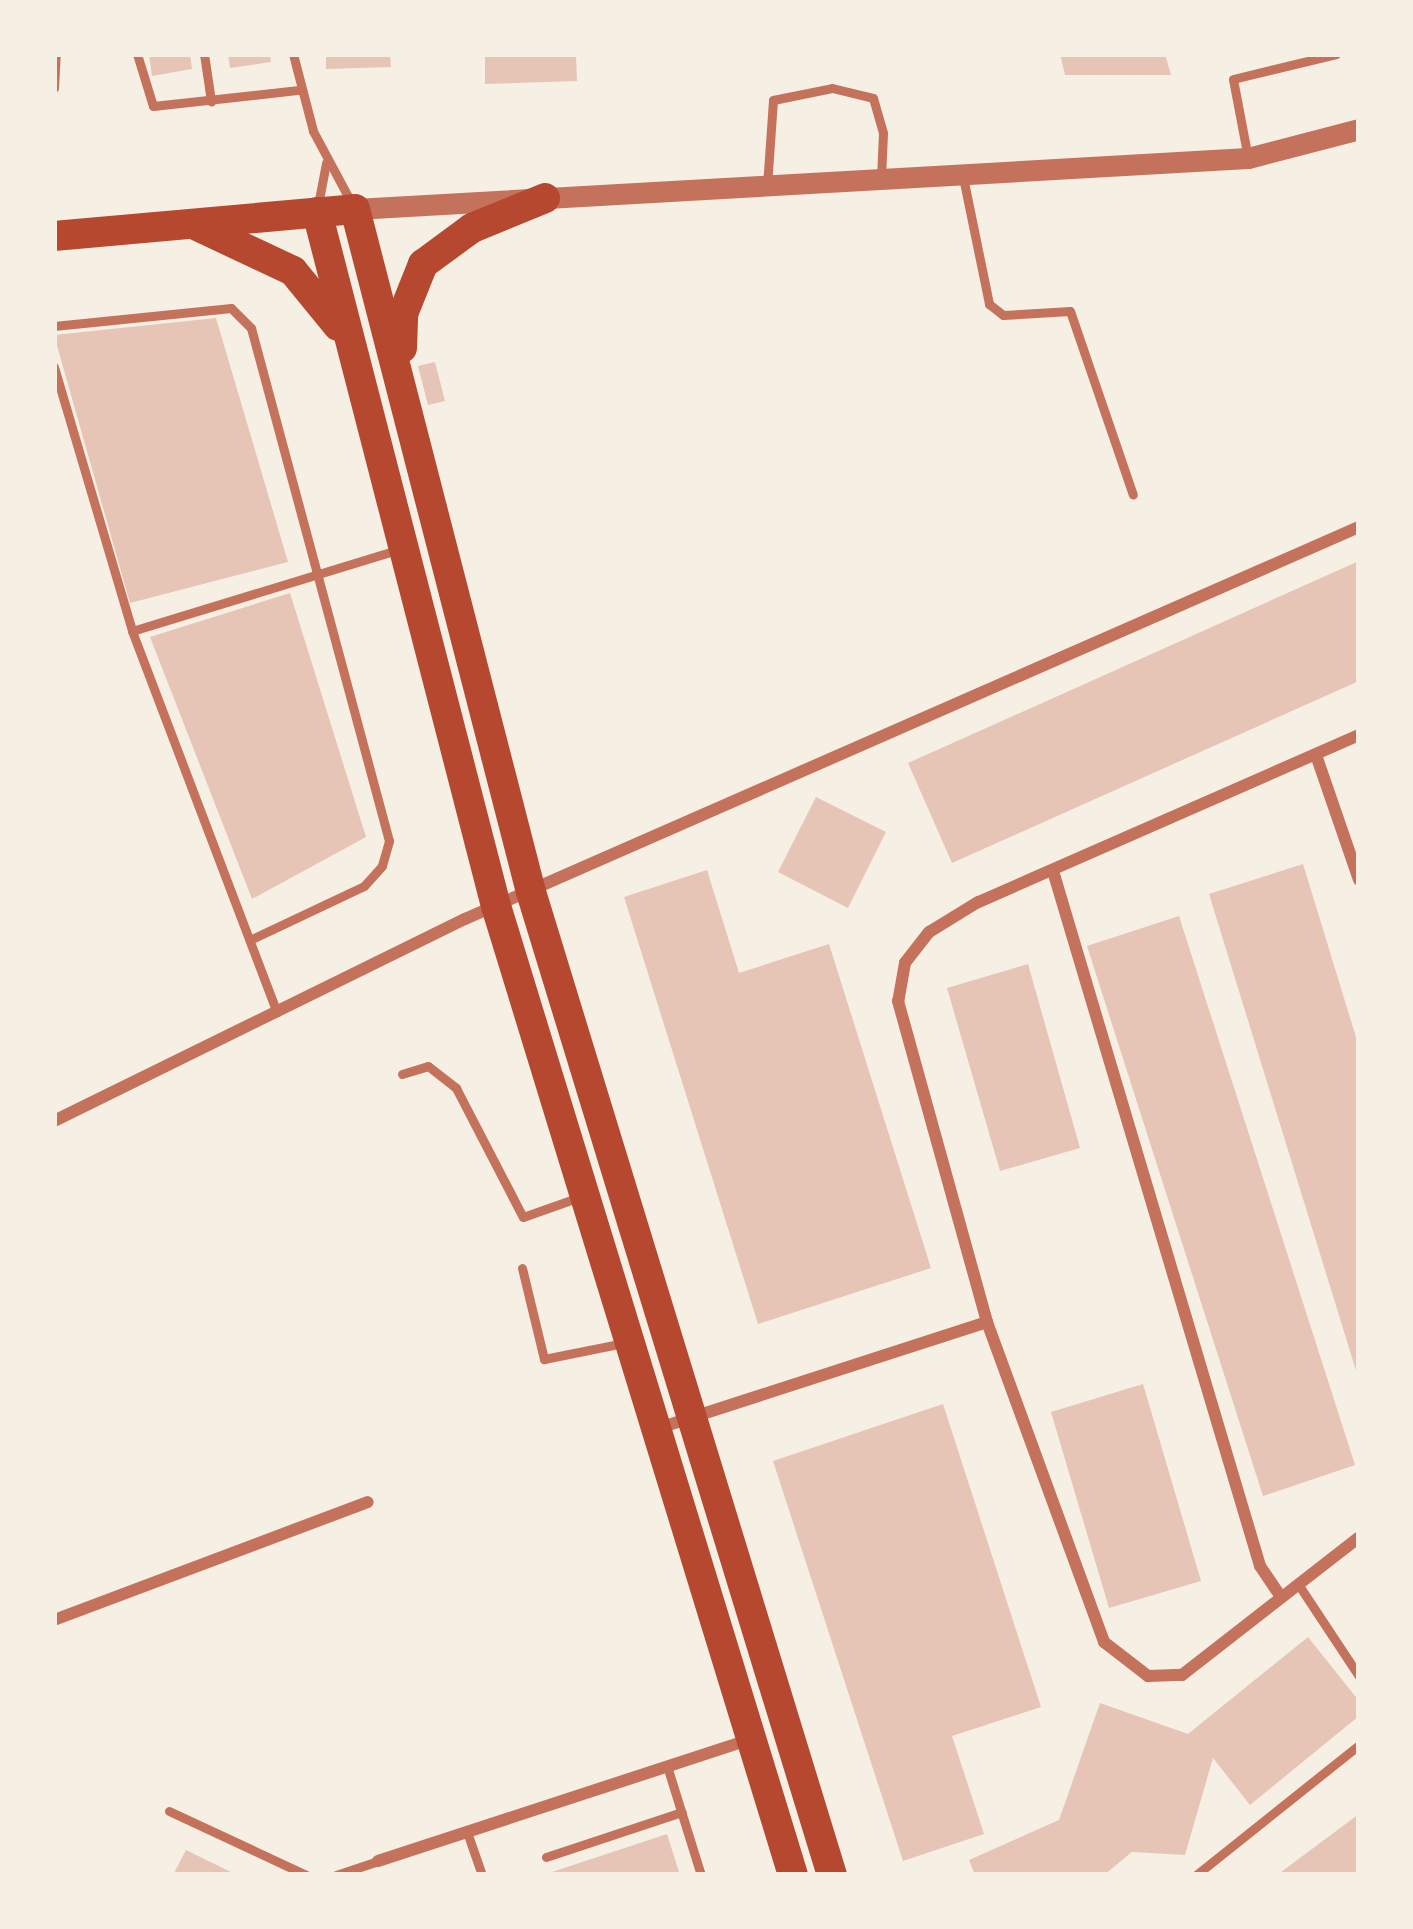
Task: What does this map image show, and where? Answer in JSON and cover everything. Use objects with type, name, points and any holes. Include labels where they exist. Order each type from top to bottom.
[{"type":"main road","points":[[401,387],[403,314],[423,264],[472,228],[545,198]]},
{"type":"main road","points":[[54,236],[356,209],[531,892],[832,1875]]},
{"type":"main road","points":[[317,212],[496,906],[793,1875]]},
{"type":"main road","points":[[192,223],[293,271],[350,340]]},
{"type":"street","points":[[356,209],[1248,158],[1359,129]]},
{"type":"street","points":[[54,1121],[496,906],[1359,527]]},
{"type":"street","points":[[1359,735],[1053,871],[929,932],[905,963],[898,1000],[986,1322],[1093,1621],[1122,1662],[1148,1676],[1181,1675],[1359,1537]]},
{"type":"street","points":[[1316,755],[1359,880]]},
{"type":"street","points":[[1053,871],[1260,1566],[1281,1598]]},
{"type":"street","points":[[653,1430],[986,1322]]},
{"type":"street","points":[[54,1620],[368,1502]]},
{"type":"street","points":[[379,1861],[750,1739]]},
{"type":"lane","points":[[54,88],[56,54]]},
{"type":"lane","points":[[136,54],[146,102],[162,108],[299,90]]},
{"type":"lane","points":[[204,54],[211,101]]},
{"type":"lane","points":[[292,54],[299,90],[326,163],[356,209]]},
{"type":"lane","points":[[1248,158],[1233,79],[1336,54]]},
{"type":"lane","points":[[767,188],[764,142],[772,100],[832,88],[873,98],[884,133],[881,178]]},
{"type":"lane","points":[[317,212],[326,163]]},
{"type":"lane","points":[[963,177],[988,304],[1003,315],[1070,311],[1133,495]]},
{"type":"lane","points":[[54,326],[240,312],[251,328],[389,841],[382,866],[364,886],[252,939]]},
{"type":"lane","points":[[54,367],[133,631],[278,1012]]},
{"type":"lane","points":[[133,631],[404,548]]},
{"type":"lane","points":[[402,1073],[428,1066],[456,1088],[523,1217],[582,1196]]},
{"type":"lane","points":[[522,1268],[544,1359],[627,1342]]},
{"type":"lane","points":[[1298,1584],[1359,1676]]},
{"type":"lane","points":[[750,1739],[788,1728]]},
{"type":"lane","points":[[1196,1875],[1359,1745]]},
{"type":"lane","points":[[668,1766],[701,1875]]},
{"type":"lane","points":[[169,1811],[306,1875]]},
{"type":"lane","points":[[546,1857],[682,1813]]},
{"type":"lane","points":[[467,1832],[482,1875]]},
{"type":"lane","points":[[336,1875],[379,1861]]},
{"type":"building","points":[[149,54],[190,54],[192,69],[152,76]]},
{"type":"building","points":[[228,54],[270,54],[271,62],[230,68]]},
{"type":"building","points":[[326,54],[390,54],[391,67],[326,69]]},
{"type":"building","points":[[485,54],[576,54],[577,81],[485,84]]},
{"type":"building","points":[[1060,54],[1165,54],[1171,75],[1065,75]]},
{"type":"building","points":[[216,318],[288,562],[130,603],[54,335]]},
{"type":"building","points":[[435,362],[445,401],[428,405],[418,366]]},
{"type":"building","points":[[1359,561],[1359,681],[952,863],[908,763]]},
{"type":"building","points":[[290,593],[366,837],[252,899],[150,637]]},
{"type":"building","points":[[816,797],[886,832],[848,908],[778,872]]},
{"type":"building","points":[[1303,864],[1359,1047],[1358,1377],[1209,894]]},
{"type":"building","points":[[707,870],[739,973],[829,944],[931,1268],[758,1324],[624,897]]},
{"type":"building","points":[[1179,916],[1355,1465],[1263,1496],[1087,946]]},
{"type":"building","points":[[1028,964],[1080,1148],[1000,1171],[947,988]]},
{"type":"building","points":[[1143,1384],[1201,1581],[1109,1608],[1051,1412]]},
{"type":"building","points":[[943,1404],[1041,1707],[952,1736],[984,1834],[903,1861],[773,1461]]},
{"type":"building","points":[[1308,1637],[1359,1701],[1359,1716],[1250,1805],[1213,1758],[1185,1855],[1132,1852],[1104,1875],[975,1875],[969,1860],[1059,1820],[1100,1703],[1188,1734]]},
{"type":"building","points":[[1359,1814],[1359,1875],[1277,1875]]},
{"type":"building","points":[[667,1834],[680,1875],[546,1875],[546,1874]]},
{"type":"building","points":[[186,1850],[237,1875],[173,1875]]}]
